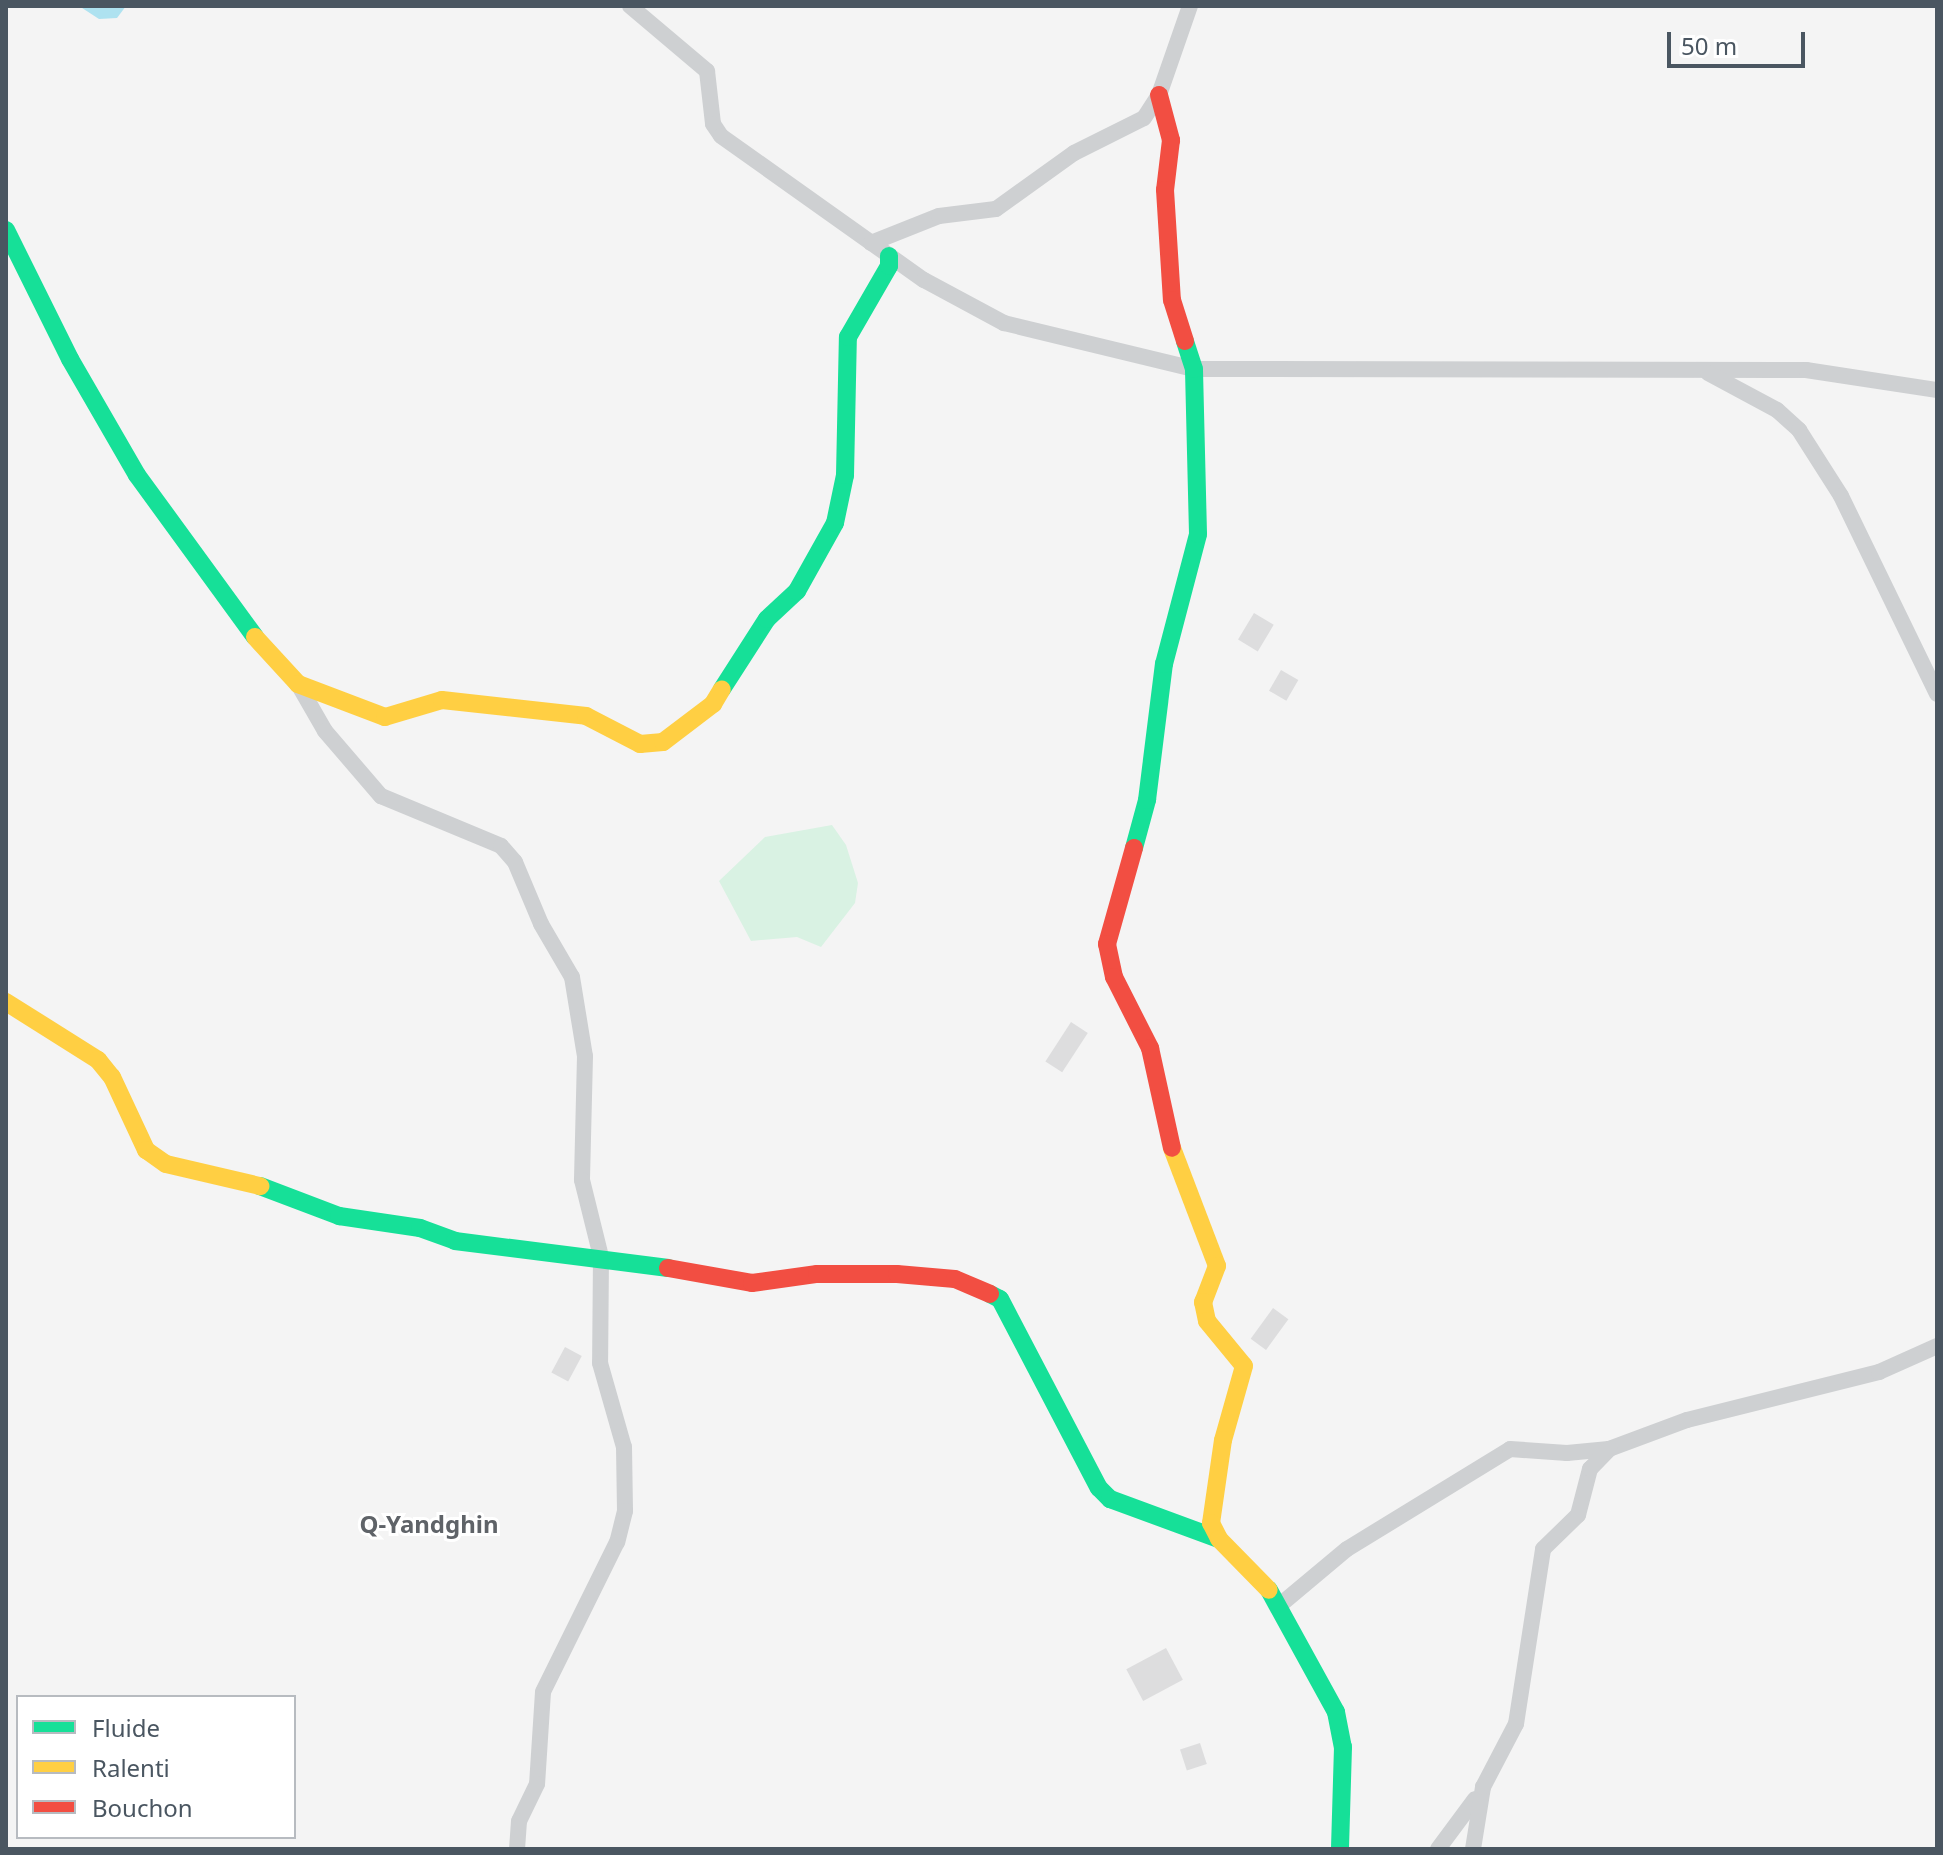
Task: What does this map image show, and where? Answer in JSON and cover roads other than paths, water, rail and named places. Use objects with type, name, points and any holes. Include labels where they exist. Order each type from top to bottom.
[{"type":"street","points":[[630,6],[707,71],[713,124],[721,136],[889,256],[1004,323],[1194,369],[1806,370],[1937,390]]},
{"type":"street","points":[[871,243],[939,216],[996,209],[1074,153],[1144,118],[1159,95],[1190,6]]},
{"type":"street","points":[[1159,95],[1171,140],[1165,190],[1172,300],[1194,369],[1198,534],[1164,664],[1147,800],[1107,944],[1114,977],[1150,1048],[1177,1168],[1213,1246],[1217,1266],[1203,1302],[1207,1321],[1244,1366],[1211,1523],[1219,1539],[1280,1605],[1336,1712],[1343,1747],[1340,1849]]},
{"type":"street","points":[[6,230],[70,359],[137,475],[267,654],[298,684],[325,731],[381,796],[501,846],[515,862],[541,924],[572,977],[585,1056],[582,1180],[601,1257],[600,1363],[624,1447],[625,1511],[617,1542],[543,1692],[537,1784],[519,1821],[517,1849]]},
{"type":"street","points":[[298,684],[385,717],[442,700],[586,716],[640,744],[663,742],[691,724],[713,704],[767,619],[797,591],[835,523],[845,475],[848,337],[889,266],[889,256]]},
{"type":"street","points":[[1704,371],[1777,410],[1799,430],[1841,496],[1937,694]]},
{"type":"street","points":[[6,1002],[98,1060],[112,1077],[146,1150],[166,1164],[254,1184],[339,1216],[420,1228],[455,1241],[601,1257],[752,1283],[817,1274],[897,1274],[955,1279],[978,1288],[1000,1299],[1099,1488],[1110,1499],[1219,1539]]},
{"type":"street","points":[[1280,1605],[1347,1549],[1490,1458],[1510,1449],[1567,1453],[1609,1449],[1702,1416],[1879,1372],[1937,1346]]},
{"type":"street","points":[[1438,1849],[1483,1787],[1516,1724],[1543,1549],[1578,1515],[1590,1469],[1609,1449]]},
{"type":"street","points":[[1473,1849],[1483,1787]]},
{"type":"water","points":[[79,6],[126,6],[117,18],[99,19]]},
{"type":"district","name":"Q-Yandghin","points":[[429,1524]]}]
